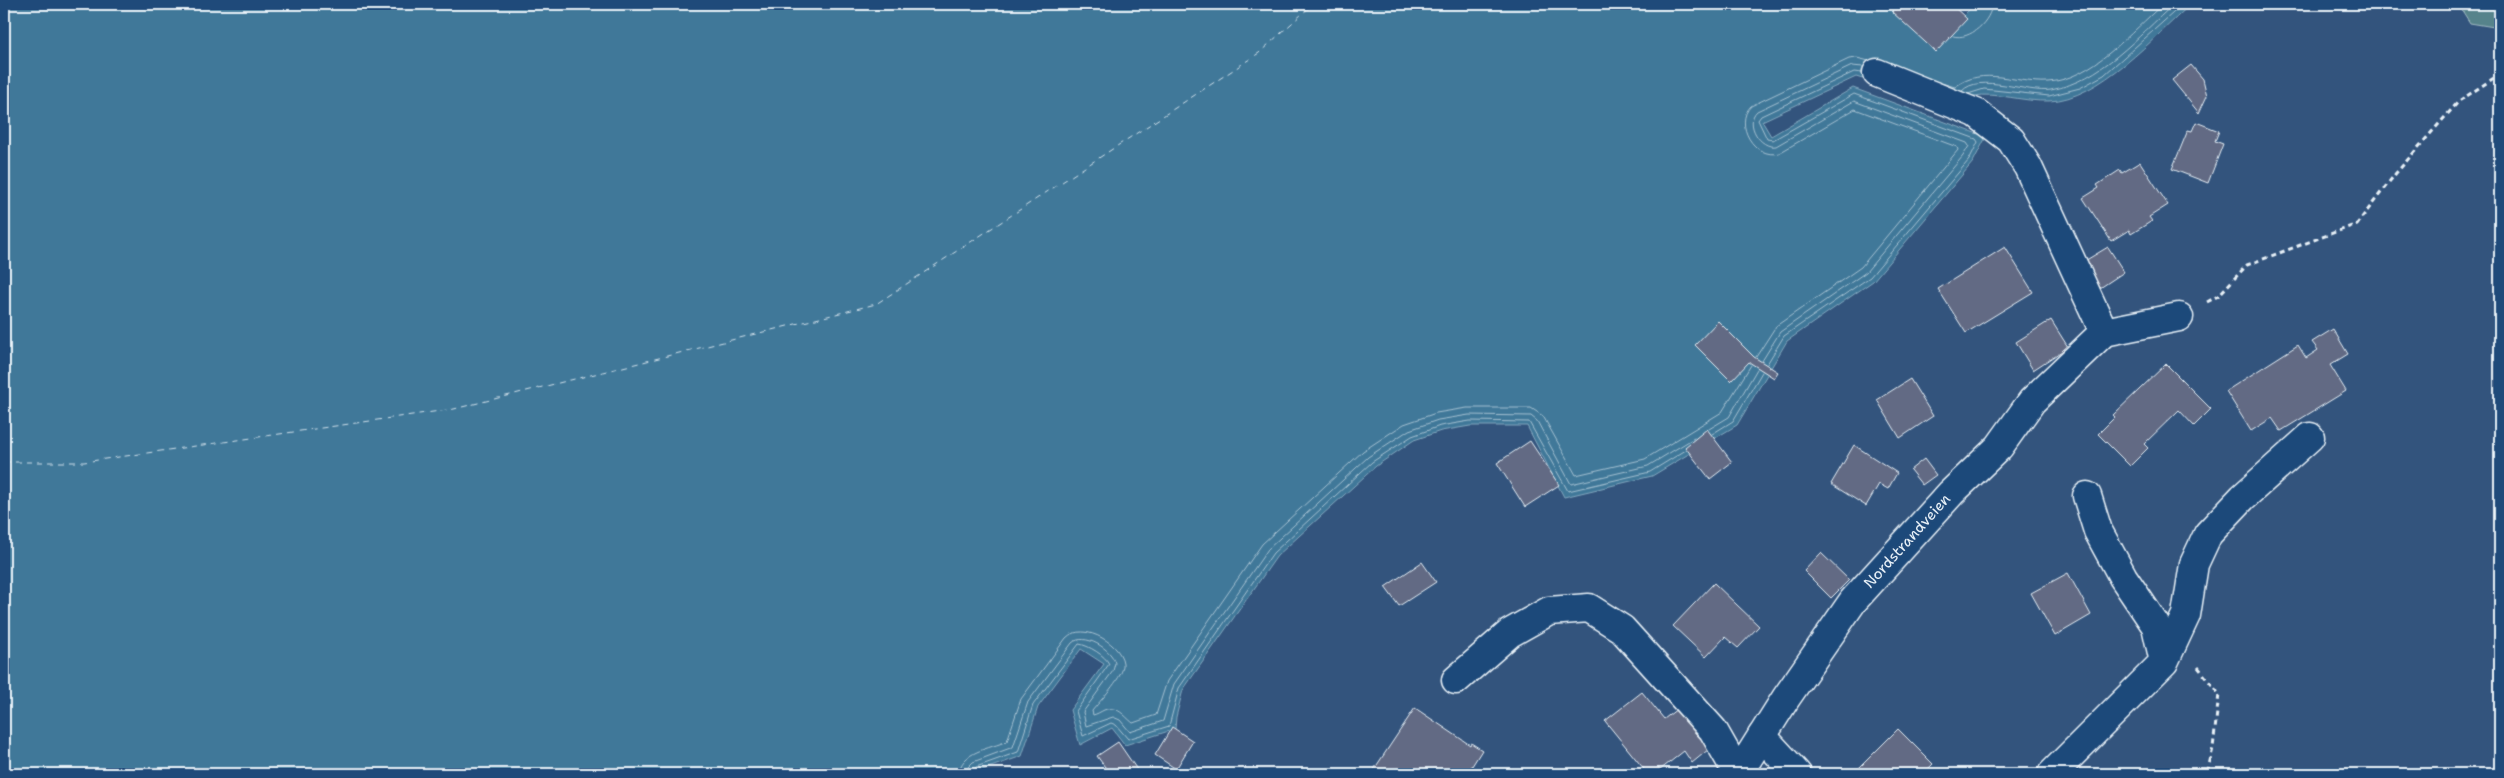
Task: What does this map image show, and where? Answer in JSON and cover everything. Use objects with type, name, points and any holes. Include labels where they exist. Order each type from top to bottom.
[{"type":"street","points":[[1877,73],[1976,114],[2011,140],[2028,166],[2104,332],[2179,317]]},
{"type":"street","name":"Nordstrandveien","points":[[1456,680],[1510,633],[1549,611],[1589,608],[1622,629],[1707,723],[1738,774],[1786,698],[1853,601],[1951,493],[1999,447],[2032,401],[2104,332]]},
{"type":"street","points":[[2052,774],[2164,662],[2186,615],[2194,564],[2208,534],[2243,497],[2310,437]]},
{"type":"street","points":[[2087,496],[2098,531],[2124,577],[2156,626],[2164,662]]},
{"type":"street","points":[[1762,736],[1797,774]]},
{"type":"path","points":[[2179,317],[2218,296],[2247,266],[2357,224],[2396,173],[2459,101],[2500,74]]},
{"type":"path","points":[[2164,662],[2196,664],[2219,694],[2213,748],[2207,774]]},
{"type":"green space","points":[[2458,4],[2500,4],[2500,28],[2470,23]]},
{"type":"water","points":[[4,4],[1943,4],[1960,19],[1975,4],[2191,4],[2125,64],[2087,90],[2068,98],[2039,101],[1982,95],[1973,96],[1963,109],[1856,77],[1762,121],[1771,136],[1853,88],[1986,137],[1973,162],[1873,281],[1787,341],[1737,425],[1652,476],[1564,497],[1527,426],[1470,426],[1441,431],[1414,440],[1376,466],[1277,556],[1183,690],[1175,729],[1125,745],[1112,728],[1080,745],[1070,710],[1104,664],[1081,649],[1038,707],[1022,756],[971,774],[4,774]]},
{"type":"building","points":[[1900,4],[1951,4],[1967,19],[1936,52],[1892,12]]},
{"type":"building","points":[[2191,65],[2203,79],[2207,96],[2199,113],[2172,80]]},
{"type":"building","points":[[2196,122],[2219,131],[2215,141],[2223,144],[2208,183],[2172,169],[2188,130],[2192,131]]},
{"type":"building","points":[[2140,162],[2168,205],[2149,217],[2152,221],[2131,234],[2129,230],[2111,241],[2083,198],[2099,188],[2097,185],[2120,170],[2122,173]]},
{"type":"building","points":[[2005,247],[2033,292],[1966,333],[1938,289]]},
{"type":"building","points":[[2108,247],[2124,272],[2100,288],[2083,262]]},
{"type":"building","points":[[2051,320],[2068,347],[2033,370],[2016,342]]},
{"type":"building","points":[[1718,321],[1754,357],[1778,372],[1774,378],[1749,362],[1731,381],[1695,345]]},
{"type":"building","points":[[2333,329],[2348,354],[2330,365],[2346,391],[2281,431],[2272,418],[2251,431],[2226,391],[2298,345],[2306,358],[2318,350],[2312,342]]},
{"type":"building","points":[[2166,364],[2211,409],[2194,426],[2179,410],[2144,444],[2148,448],[2130,466],[2098,434],[2115,417],[2113,415]]},
{"type":"building","points":[[1910,379],[1933,416],[1900,438],[1877,400]]},
{"type":"building","points":[[1707,429],[1732,462],[1710,479],[1685,447]]},
{"type":"building","points":[[1530,441],[1559,485],[1525,507],[1497,463]]},
{"type":"building","points":[[1854,445],[1897,473],[1888,489],[1879,484],[1866,506],[1831,484]]},
{"type":"building","points":[[1924,459],[1936,475],[1922,485],[1910,470]]},
{"type":"building","points":[[1821,553],[1849,580],[1831,598],[1804,571]]},
{"type":"building","points":[[1422,562],[1436,582],[1399,606],[1385,587]]},
{"type":"building","points":[[2068,573],[2091,615],[2055,636],[2031,593]]},
{"type":"building","points":[[1714,583],[1759,626],[1738,648],[1725,637],[1706,657],[1673,626]]},
{"type":"building","points":[[1642,692],[1664,719],[1677,709],[1709,749],[1692,763],[1684,751],[1655,774],[1648,774],[1605,721]]},
{"type":"building","points":[[1415,708],[1470,745],[1471,743],[1482,750],[1467,774],[1425,774],[1420,771],[1418,774],[1371,774]]},
{"type":"building","points":[[1172,727],[1193,741],[1176,769],[1155,755]]},
{"type":"building","points":[[1898,729],[1933,764],[1923,774],[1853,774]]},
{"type":"building","points":[[1118,742],[1140,774],[1110,774],[1097,756]]},
{"type":"ferry route","points":[[4,462],[84,462],[454,409],[876,304],[1259,53],[1313,4]]}]
